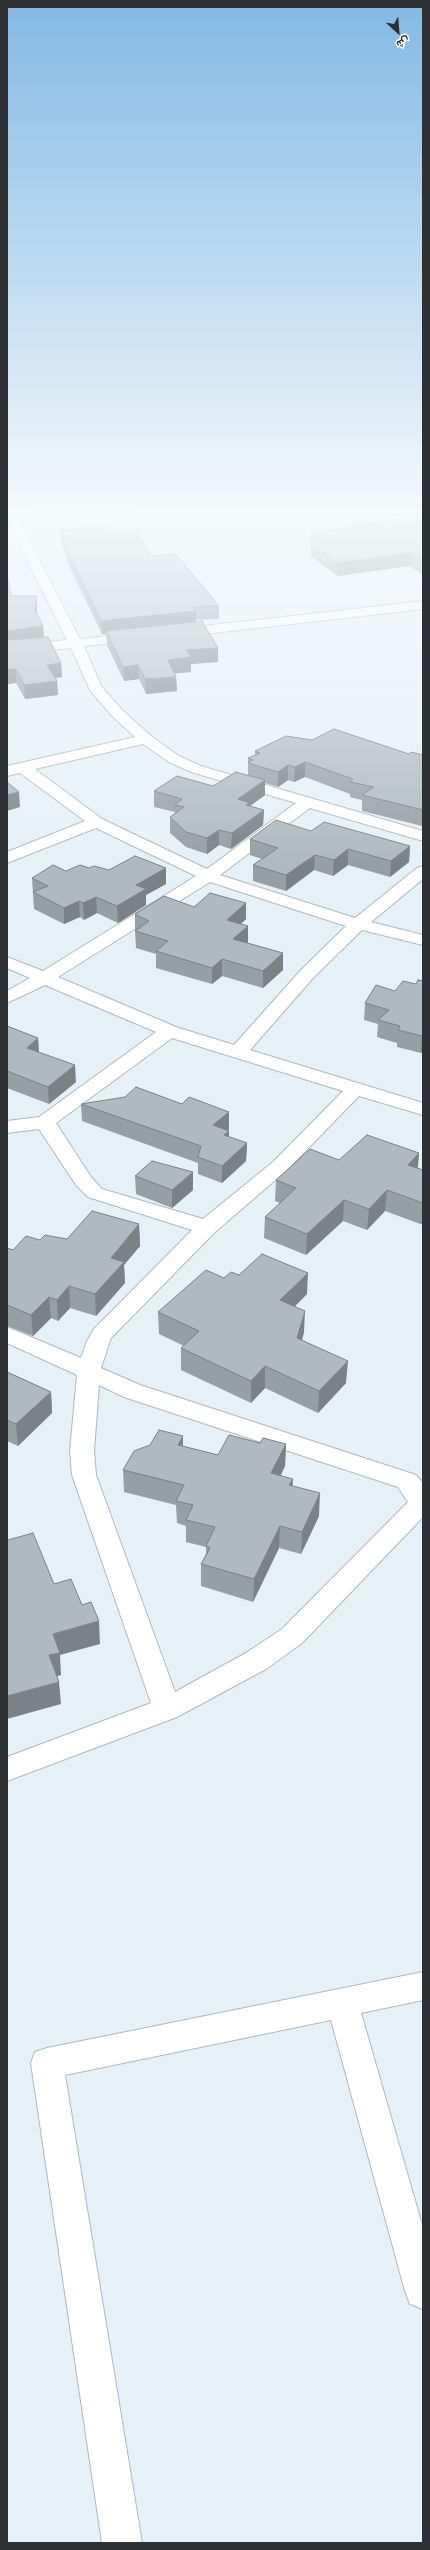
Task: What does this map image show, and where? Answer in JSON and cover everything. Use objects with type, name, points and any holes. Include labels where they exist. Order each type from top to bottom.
[{"type":"street","points":[[67,626],[95,687],[117,713],[146,739],[174,758],[196,769],[423,836]]},
{"type":"street","points":[[162,634],[234,626]]},
{"type":"street","points":[[7,650],[147,636]]},
{"type":"street","points":[[15,769],[146,739]]},
{"type":"street","points":[[15,769],[96,822],[208,876],[358,924],[423,940]]},
{"type":"street","points":[[7,998],[44,978],[208,876],[308,802]]},
{"type":"street","points":[[7,858],[96,822]]},
{"type":"street","points":[[238,1052],[307,974],[358,924],[423,871]]},
{"type":"street","points":[[7,962],[169,1031],[423,1109]]},
{"type":"street","points":[[7,1127],[45,1122],[169,1031]]},
{"type":"street","points":[[167,1709],[84,1475],[82,1451],[89,1370],[97,1343],[102,1334],[207,1228],[280,1166],[356,1088]]},
{"type":"street","points":[[45,1122],[83,1180],[95,1193],[207,1228]]},
{"type":"street","points":[[7,1334],[89,1370],[132,1391],[407,1481],[421,1498],[420,1505],[292,1636],[256,1661],[167,1709],[7,1769]]},
{"type":"street","points":[[122,2543],[47,2063],[423,1986]]},
{"type":"street","points":[[342,2002],[423,2291]]},
{"type":"building","points":[[7,626],[43,626],[7,631]]},
{"type":"building","points":[[154,626],[205,626],[218,648],[187,650],[191,657],[168,660],[176,677],[145,679],[138,665],[123,667],[106,631]]},
{"type":"building","points":[[48,637],[61,663],[47,665],[57,681],[24,685],[16,669],[7,670],[7,640]]},
{"type":"building","points":[[334,729],[409,754],[411,752],[423,755],[423,810],[362,795],[374,787],[350,782],[353,779],[305,762],[295,767],[288,765],[278,772],[248,763],[253,760],[248,758],[260,753],[255,751],[286,736],[312,740]]},
{"type":"building","points":[[236,772],[265,780],[238,799],[250,803],[246,805],[264,810],[232,833],[219,830],[207,838],[186,832],[170,817],[184,807],[175,805],[182,799],[154,791],[177,776],[213,786]]},
{"type":"building","points":[[7,782],[19,792],[7,795]]},
{"type":"building","points":[[276,820],[311,831],[324,822],[410,846],[391,861],[348,849],[334,860],[315,855],[286,875],[253,865],[278,848],[250,839]]},
{"type":"building","points":[[135,856],[166,868],[136,885],[146,889],[117,906],[96,897],[83,903],[79,901],[64,908],[33,892],[48,886],[32,878],[53,865],[66,871],[80,865],[89,868],[94,866],[109,870]]},
{"type":"building","points":[[210,893],[246,903],[227,920],[248,926],[233,939],[283,953],[263,971],[222,959],[212,968],[156,951],[168,941],[135,931],[149,921],[135,914],[164,896],[194,907]]},
{"type":"building","points":[[418,980],[423,981],[422,1036],[398,1030],[400,1026],[378,1020],[389,1010],[365,1003],[376,985],[395,991],[403,981],[416,984]]},
{"type":"building","points":[[7,1026],[38,1038],[27,1048],[75,1065],[48,1087],[7,1071]]},
{"type":"building","points":[[136,1087],[182,1104],[189,1097],[229,1112],[213,1125],[229,1131],[224,1135],[247,1143],[222,1166],[198,1157],[201,1146],[81,1104],[125,1097]]},
{"type":"building","points":[[367,1135],[419,1153],[408,1165],[423,1170],[423,1203],[387,1190],[369,1209],[344,1200],[307,1234],[265,1217],[296,1188],[276,1180],[310,1149],[339,1160]]},
{"type":"building","points":[[152,1161],[193,1172],[172,1190],[135,1176]]},
{"type":"building","points":[[92,1211],[139,1224],[111,1258],[124,1262],[95,1294],[69,1286],[57,1300],[49,1297],[31,1315],[7,1305],[7,1248],[13,1250],[26,1236],[40,1240],[45,1235],[67,1239]]},
{"type":"building","points":[[262,1254],[308,1273],[280,1300],[305,1311],[297,1338],[348,1361],[319,1391],[265,1366],[251,1381],[181,1348],[199,1331],[158,1312],[206,1270],[224,1278],[231,1272],[239,1275]]},
{"type":"building","points":[[7,1372],[51,1392],[16,1424],[7,1420]]},
{"type":"building","points":[[159,1430],[183,1436],[178,1445],[218,1455],[229,1435],[260,1443],[263,1438],[286,1444],[271,1473],[293,1479],[289,1485],[320,1493],[302,1532],[280,1526],[254,1579],[201,1564],[210,1548],[206,1546],[215,1527],[186,1520],[193,1505],[176,1501],[184,1485],[123,1470],[134,1451],[150,1445]]},
{"type":"building","points":[[33,1533],[54,1584],[71,1579],[82,1605],[91,1602],[99,1621],[53,1634],[60,1653],[49,1655],[59,1682],[7,1696],[7,1539]]}]
